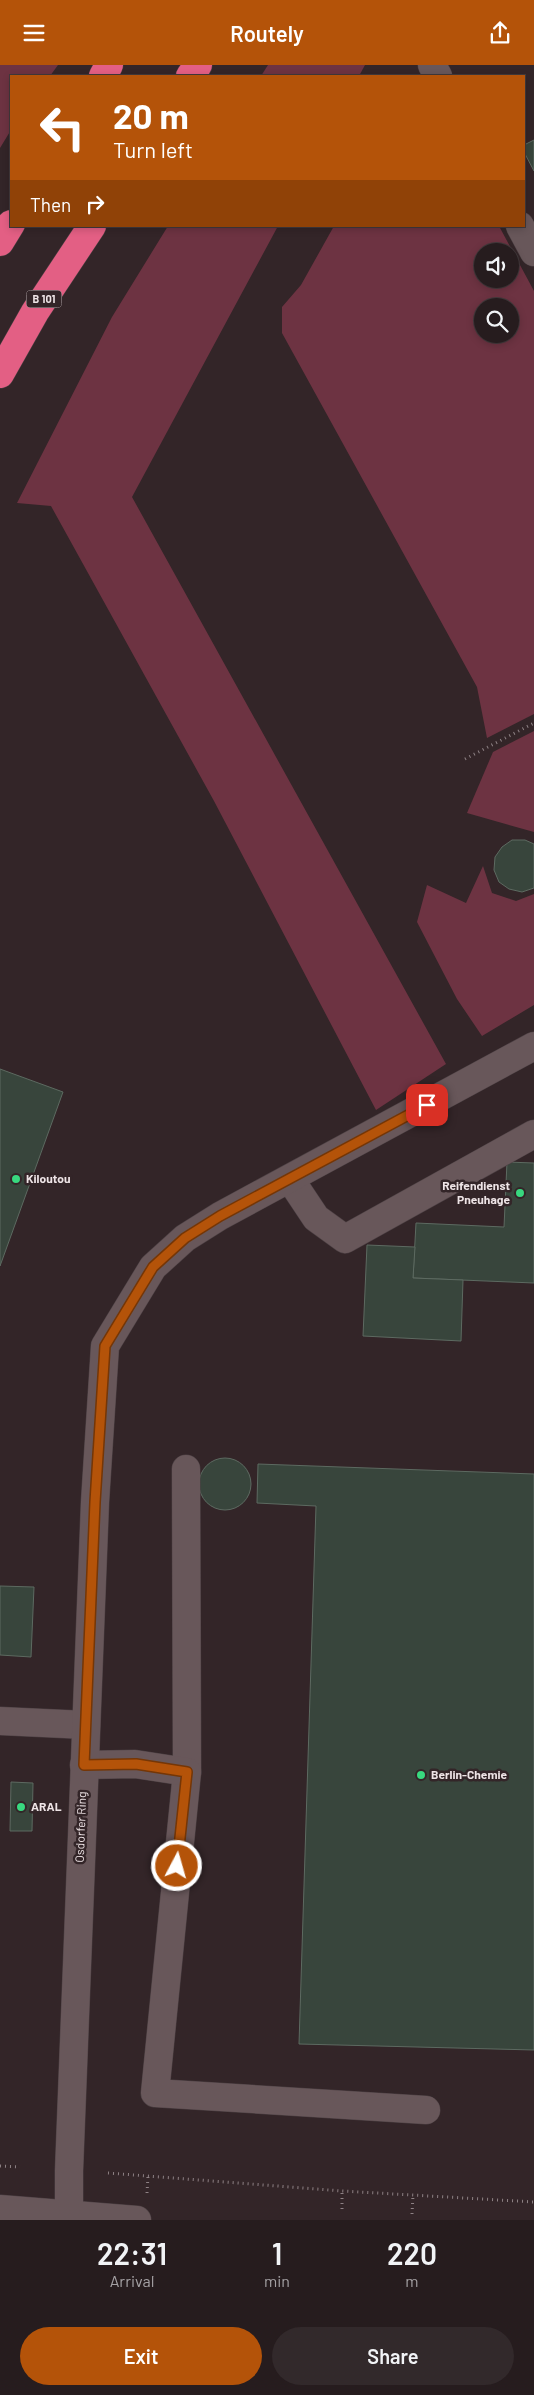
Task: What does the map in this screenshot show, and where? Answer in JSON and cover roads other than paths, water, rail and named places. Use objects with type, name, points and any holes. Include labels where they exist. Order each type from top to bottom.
[{"type":"highway","points":[[0,242],[10,226]]},
{"type":"highway","name":"B 101","points":[[0,374],[36,311],[91,227]]},
{"type":"street","points":[[521,227],[534,252]]},
{"type":"street","name":"Osdorfer Ring","points":[[69,2217],[84,1765],[95,1502],[105,1346],[153,1267],[185,1238],[534,1046]]},
{"type":"street","points":[[290,1179],[316,1219],[345,1239],[534,1134]]},
{"type":"street","points":[[186,1469],[187,1772],[155,2093],[426,2109]]},
{"type":"street","points":[[0,1721],[86,1725]]},
{"type":"street","points":[[84,1765],[136,1764],[187,1772]]},
{"type":"street","points":[[0,2209],[69,2217],[142,2210]]},
{"type":"place","name":"Kiloutou","points":[[16,1179]]},
{"type":"place","name":"Reifendienst Pneuhage","points":[[520,1193]]},
{"type":"place","name":"Berlin-Chemie","points":[[421,1775]]},
{"type":"place","name":"ARAL","points":[[21,1807]]}]
